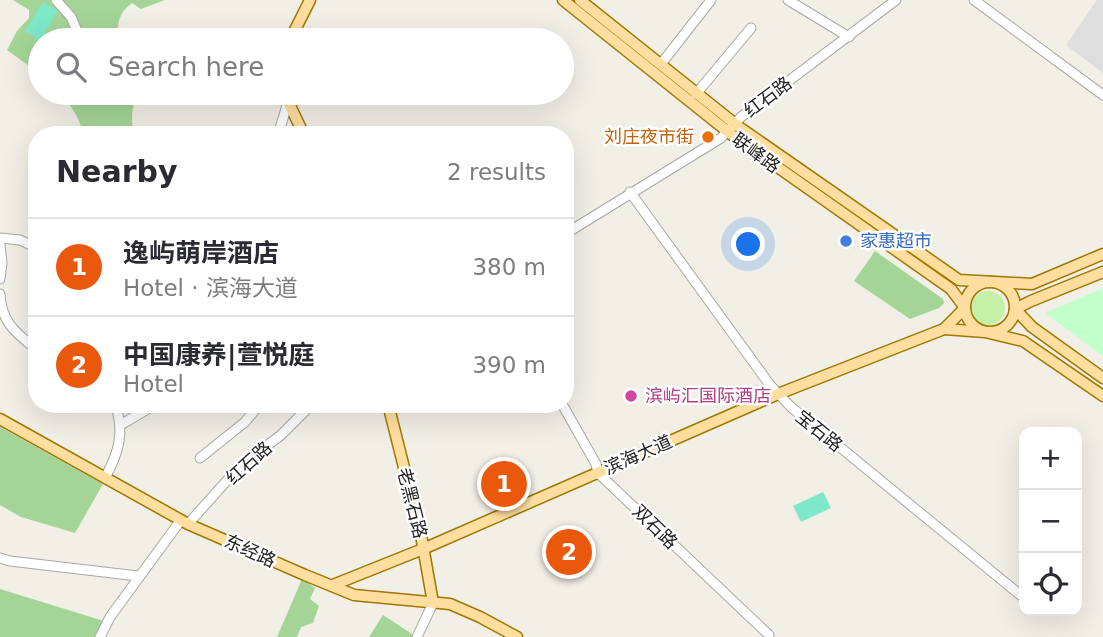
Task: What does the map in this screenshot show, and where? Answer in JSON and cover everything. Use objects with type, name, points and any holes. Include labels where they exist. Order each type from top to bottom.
[{"type":"main road","points":[[296,28],[310,0]]},
{"type":"main road","name":"联峰路","points":[[563,0],[830,206],[951,289],[965,308]]},
{"type":"main road","name":"联峰路","points":[[580,0],[661,64],[731,127],[959,280],[990,282]]},
{"type":"main road","points":[[290,105],[300,126]]},
{"type":"main road","points":[[944,329],[965,308],[975,287],[990,282],[1032,284],[1103,254]]},
{"type":"main road","points":[[965,308],[971,323],[985,332],[1001,329],[1008,324],[1015,309],[1103,272]]},
{"type":"main road","points":[[990,282],[998,284],[1011,294],[1015,309],[1032,327],[1103,379]]},
{"type":"main road","points":[[944,329],[985,332],[1023,341],[1103,396]]},
{"type":"main road","name":"滨海大道","points":[[333,585],[778,394],[944,329]]},
{"type":"main road","name":"老黑石路","points":[[389,413],[423,548],[433,603]]},
{"type":"main road","name":"东经路","points":[[0,419],[184,522],[354,595],[450,604],[517,637]]},
{"type":"street","points":[[56,0],[71,17],[76,28]]},
{"type":"street","points":[[661,64],[711,0]]},
{"type":"street","points":[[789,0],[849,37]]},
{"type":"street","name":"红石路","points":[[574,228],[720,138],[896,0]]},
{"type":"street","points":[[974,0],[1103,95]]},
{"type":"street","points":[[696,94],[751,28]]},
{"type":"street","points":[[280,126],[284,105]]},
{"type":"street","name":"宝石路","points":[[631,192],[778,394],[1019,593]]},
{"type":"street","points":[[0,238],[28,243]]},
{"type":"street","points":[[0,245],[0,279]]},
{"type":"street","points":[[0,293],[3,314],[13,331],[28,343]]},
{"type":"street","points":[[0,333],[9,324]]},
{"type":"street","points":[[105,478],[114,461],[122,424],[118,413]]},
{"type":"street","points":[[122,424],[141,413]]},
{"type":"street","points":[[200,458],[252,413]]},
{"type":"street","name":"红石路","points":[[100,637],[138,576],[184,522],[240,466],[281,435],[303,413]]},
{"type":"street","name":"双石路","points":[[567,413],[596,464],[598,473],[769,635]]},
{"type":"street","points":[[0,558],[138,576]]},
{"type":"street","points":[[417,637],[433,603]]},
{"type":"shaded area","points":[[1097,0],[1103,0],[1103,73],[1066,45]]},
{"type":"green space","points":[[13,0],[165,0],[141,9],[132,3],[119,20],[118,28],[28,28],[28,65],[7,50],[17,31],[29,18],[29,10]]},
{"type":"green space","points":[[43,2],[58,11],[48,28],[28,28],[28,33],[25,31]]},
{"type":"green space","points":[[70,105],[134,105],[132,126],[81,126]]},
{"type":"green space","points":[[875,251],[943,299],[944,303],[939,308],[910,319],[854,281]]},
{"type":"green space","points":[[1103,288],[1103,356],[1045,313]]},
{"type":"green space","points":[[988,291],[1000,296],[1005,308],[1000,320],[988,325],[976,320],[971,308],[976,296]]},
{"type":"green space","points":[[0,427],[103,484],[75,533],[21,517],[0,505]]},
{"type":"green space","points":[[823,492],[831,508],[801,522],[793,506]]},
{"type":"green space","points":[[302,579],[315,588],[310,599],[319,606],[313,623],[301,627],[297,637],[277,637]]},
{"type":"green space","points":[[0,589],[104,621],[96,637],[0,637]]},
{"type":"green space","points":[[383,615],[415,636],[369,637]]},
{"type":"place","name":"刘庄夜市街","points":[[708,137]]},
{"type":"place","name":"家惠超市","points":[[846,241]]},
{"type":"place","name":"滨屿汇国际酒店","points":[[631,396]]},
{"type":"place","name":"逸屿萌岸酒店","points":[[504,484]]},
{"type":"place","name":"中国康养|萱悦庭","points":[[569,552]]}]
